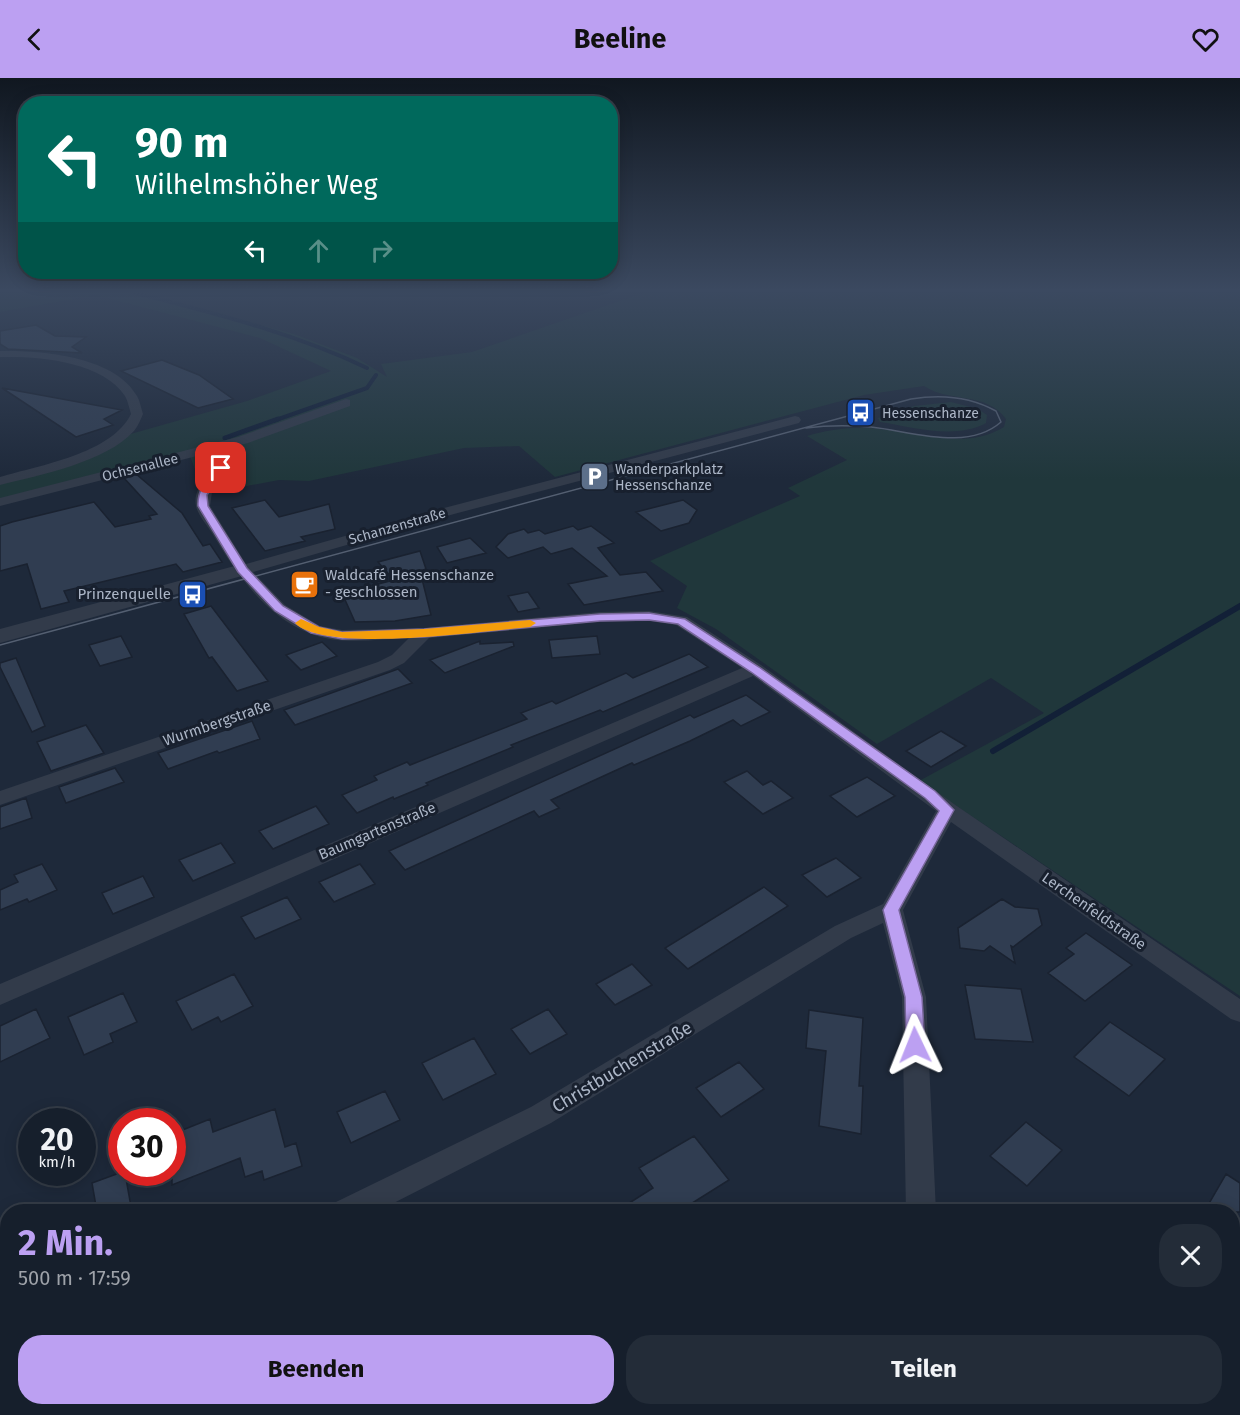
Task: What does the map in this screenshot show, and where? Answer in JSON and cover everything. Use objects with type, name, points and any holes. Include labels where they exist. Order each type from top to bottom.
[{"type":"street","points":[[0,481],[83,456],[100,448],[131,427],[137,414],[130,393],[117,381],[98,370],[59,358],[6,354]]},
{"type":"street","name":"Ochsenallee","points":[[0,502],[243,440],[346,403]]},
{"type":"street","name":"Schanzenstraße","points":[[0,636],[449,511],[795,420]]},
{"type":"street","points":[[231,460],[208,484],[202,495],[203,506],[242,570]]},
{"type":"street","name":"Lerchenfeldstraße","points":[[242,570],[279,609],[315,630],[342,635],[424,633],[600,617],[649,616],[681,621],[755,669],[930,795],[947,810],[1240,1012]]},
{"type":"street","name":"Wurmbergstraße","points":[[0,798],[398,659],[424,633]]},
{"type":"street","name":"Baumgartenstraße","points":[[0,994],[755,669]]},
{"type":"street","points":[[921,1204],[914,997],[891,910],[947,810]]},
{"type":"street","name":"Christbuchenstraße","points":[[362,1204],[541,1116],[843,932],[891,910]]},
{"type":"green space","points":[[295,354],[348,354],[387,377],[381,364],[454,354],[1240,354],[1240,996],[919,781],[1044,713],[991,678],[877,744],[716,629],[677,608],[687,586],[650,561],[800,496],[788,488],[847,460],[807,436],[834,430],[862,428],[944,438],[975,438],[1004,427],[1006,419],[988,404],[934,391],[924,386],[864,395],[555,477],[519,446],[464,448],[309,481],[279,480],[204,494],[189,453],[0,500],[0,483],[86,457],[127,435],[247,401],[331,371]]},
{"type":"green space","points":[[951,402],[978,409],[987,415],[986,423],[961,431],[934,431],[880,422],[878,418],[914,406]]},
{"type":"building","points":[[162,360],[199,375],[233,399],[198,408],[121,371]]},
{"type":"building","points":[[2,388],[122,410],[104,419],[113,425],[76,437]]},
{"type":"building","points":[[136,474],[182,513],[203,546],[210,544],[222,562],[183,572],[176,564],[64,591],[69,602],[41,609],[27,564],[0,571],[0,526],[94,502],[115,527],[151,519],[149,516],[157,514],[124,478]]},
{"type":"building","points":[[265,500],[279,517],[329,504],[335,529],[301,537],[305,541],[265,551],[232,508]]},
{"type":"building","points":[[683,500],[697,510],[689,523],[661,531],[636,512]]},
{"type":"building","points":[[573,526],[578,530],[591,526],[614,543],[598,548],[620,575],[646,572],[663,591],[584,605],[568,584],[607,576],[572,548],[551,554],[543,547],[508,558],[496,547],[508,534],[524,529],[528,533],[539,530],[545,534]]},
{"type":"building","points":[[470,538],[486,553],[447,563],[437,547]]},
{"type":"building","points":[[420,551],[426,569],[420,571],[431,615],[395,621],[355,622],[342,593],[394,580],[378,562]]},
{"type":"building","points":[[528,592],[539,608],[518,612],[508,596]]},
{"type":"building","points":[[211,606],[268,681],[237,691],[212,657],[209,658],[184,614]]},
{"type":"building","points":[[121,636],[132,657],[100,666],[89,645]]},
{"type":"building","points":[[597,636],[600,654],[552,658],[549,640]]},
{"type":"building","points":[[480,641],[480,644],[513,642],[514,646],[445,673],[430,660]]},
{"type":"building","points":[[322,642],[337,656],[301,670],[286,655]]},
{"type":"building","points":[[689,654],[708,667],[603,712],[600,710],[511,745],[513,747],[426,783],[428,785],[394,799],[393,797],[357,813],[342,795],[377,780],[374,776],[407,762],[410,765],[527,719],[521,713],[552,701],[556,704],[626,673],[633,678]]},
{"type":"building","points":[[16,658],[45,726],[32,732],[0,667],[0,663]]},
{"type":"building","points":[[398,669],[412,683],[295,725],[284,710]]},
{"type":"building","points":[[746,695],[770,712],[741,726],[733,720],[634,765],[632,763],[551,800],[559,808],[539,817],[534,811],[405,870],[389,851],[690,715],[694,718]]},
{"type":"building","points":[[252,721],[260,739],[219,753],[217,751],[168,769],[158,753]]},
{"type":"building","points":[[86,725],[104,753],[51,771],[37,742]]},
{"type":"building","points":[[941,731],[966,746],[931,767],[906,751]]},
{"type":"building","points":[[115,768],[124,782],[66,803],[59,787]]},
{"type":"building","points":[[747,771],[763,785],[771,781],[793,798],[763,814],[724,782]]},
{"type":"building","points":[[867,777],[895,796],[857,817],[830,796]]},
{"type":"building","points":[[26,798],[32,818],[0,829],[0,807]]},
{"type":"building","points":[[316,806],[329,824],[273,849],[259,831]]},
{"type":"building","points":[[221,843],[235,863],[193,881],[179,860]]},
{"type":"building","points":[[836,858],[861,878],[827,897],[802,875]]},
{"type":"building","points":[[42,864],[57,890],[29,902],[27,899],[0,910],[0,890],[18,882],[14,875]]},
{"type":"building","points":[[360,864],[375,884],[334,902],[319,882]]},
{"type":"building","points":[[143,876],[154,897],[113,914],[102,893]]},
{"type":"building","points":[[764,887],[788,906],[688,969],[665,948]]},
{"type":"building","points":[[287,897],[301,919],[255,939],[241,917]]},
{"type":"building","points":[[1002,899],[1015,907],[1038,909],[1042,925],[1013,947],[1011,946],[1015,963],[990,946],[984,951],[960,948],[958,928]]},
{"type":"building","points":[[1086,933],[1132,965],[1085,1001],[1048,973],[1074,954],[1066,948]]},
{"type":"building","points":[[632,964],[652,985],[615,1005],[596,984]]},
{"type":"building","points":[[234,974],[253,1006],[221,1022],[218,1017],[192,1030],[176,1001]]},
{"type":"building","points":[[965,985],[1021,989],[1033,1042],[975,1039]]},
{"type":"building","points":[[123,993],[137,1022],[110,1034],[113,1042],[84,1055],[68,1017]]},
{"type":"building","points":[[36,1009],[50,1038],[0,1062],[0,1026]]},
{"type":"building","points":[[548,1009],[567,1034],[530,1054],[511,1029]]},
{"type":"building","points":[[809,1010],[863,1018],[859,1086],[863,1086],[861,1134],[819,1126],[826,1051],[806,1048]]},
{"type":"building","points":[[1110,1022],[1165,1059],[1129,1096],[1074,1057]]},
{"type":"building","points":[[474,1038],[496,1074],[443,1100],[422,1063]]},
{"type":"building","points":[[739,1062],[764,1089],[721,1117],[696,1088]]},
{"type":"building","points":[[385,1091],[400,1120],[351,1143],[337,1112]]},
{"type":"building","points":[[275,1109],[285,1147],[296,1143],[302,1166],[264,1180],[262,1171],[245,1177],[240,1158],[186,1179],[186,1129],[210,1119],[213,1132]]},
{"type":"building","points":[[1026,1122],[1062,1150],[1027,1186],[990,1156]]},
{"type":"building","points":[[694,1136],[729,1180],[691,1204],[628,1204],[653,1188],[639,1168]]},
{"type":"building","points":[[1226,1174],[1240,1183],[1240,1204],[1209,1204]]},
{"type":"building","points":[[108,1177],[108,1186],[127,1186],[131,1204],[96,1204],[93,1186],[96,1186],[96,1182]]},
{"type":"waterway","points":[[337,354],[367,368]]},
{"type":"waterway","points":[[273,421],[367,388],[376,375]]},
{"type":"waterway","points":[[225,438],[278,419]]},
{"type":"waterway","points":[[993,751],[1240,606]]},
{"type":"tram line","points":[[0,645],[911,399],[933,397],[965,399],[996,411],[1001,422],[987,431],[955,438],[863,426],[806,428]]},
{"type":"slow traffic","points":[[301,623],[315,630],[342,635],[424,633],[530,623]]},
{"type":"place","name":"Hessenschanze","points":[[861,413]]},
{"type":"place","name":"Wanderparkplatz Hessenschanze","points":[[594,477]]},
{"type":"place","name":"Waldcafé Hessenschanze - geschlossen","points":[[304,584]]},
{"type":"place","name":"Prinzenquelle","points":[[192,594]]},
{"type":"route","points":[[221,468],[202,495],[203,506],[242,570],[279,609],[315,630],[342,635],[424,633],[600,617],[649,616],[681,621],[755,669],[930,795],[947,810],[891,910],[914,997],[915,1045]]}]
